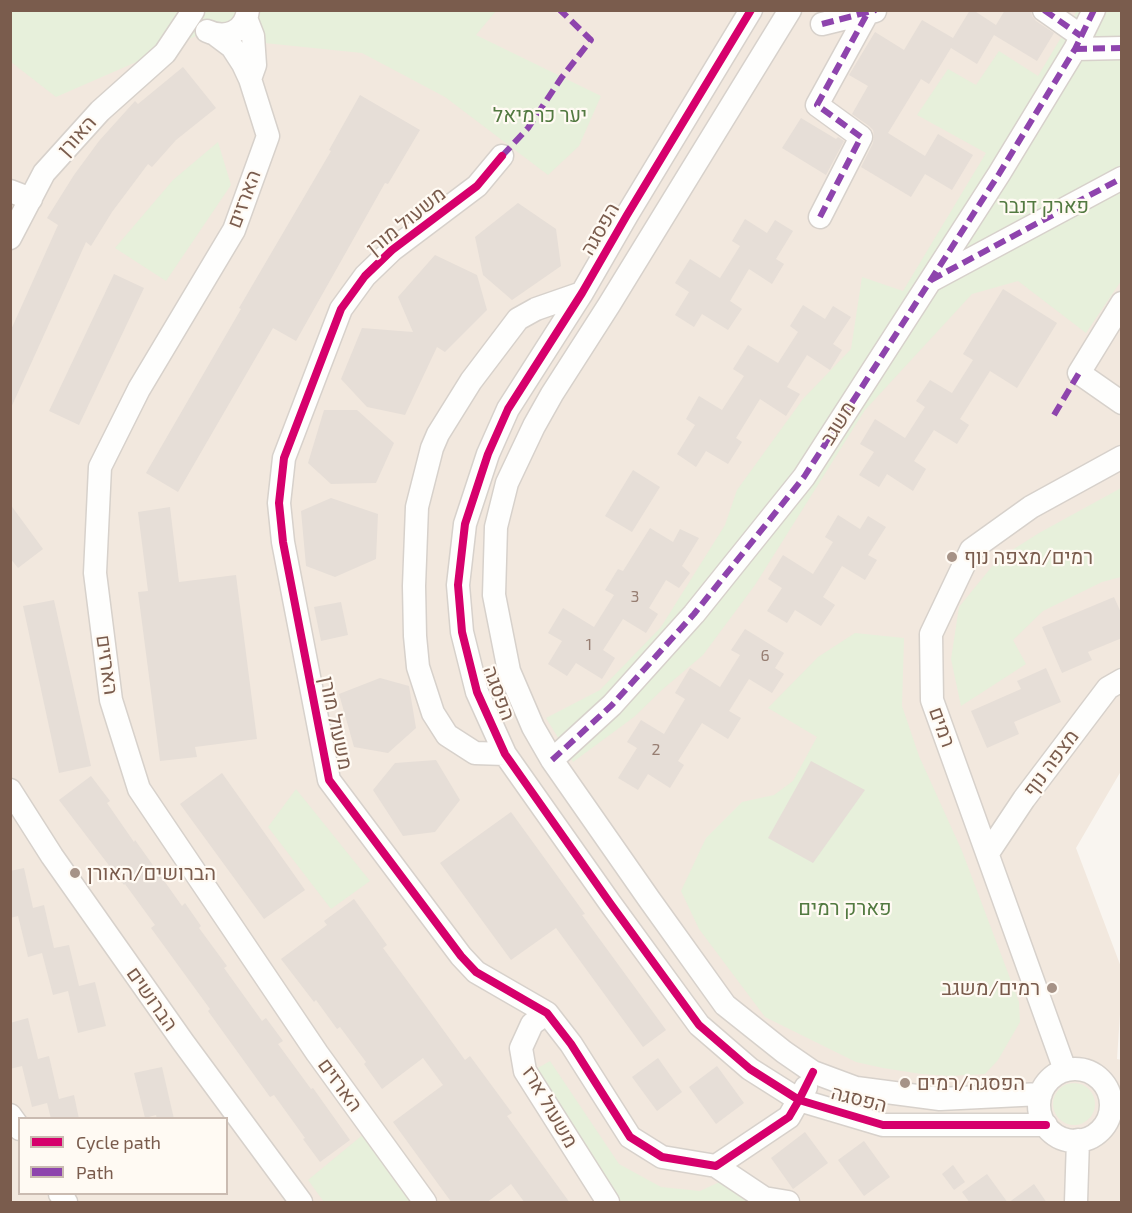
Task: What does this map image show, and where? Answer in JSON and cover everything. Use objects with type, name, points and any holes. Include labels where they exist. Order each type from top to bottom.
[{"type":"street","name":"הפסגה","points":[[751,10],[582,293],[508,409],[488,454],[465,524],[458,585],[462,632],[477,692],[505,754],[610,903],[699,1025],[750,1069],[799,1100],[883,1125],[1046,1125]]},
{"type":"street","name":"הפסגה","points":[[790,10],[552,394],[507,483],[496,527],[494,595],[509,671],[533,727],[552,760],[725,1005],[784,1052],[813,1072],[856,1088],[940,1099],[1041,1094]]},
{"type":"street","points":[[1044,10],[1078,43],[1122,48]]},
{"type":"street","name":"משגב","points":[[552,760],[612,705],[694,614],[804,477],[999,174],[1078,43],[1094,10]]},
{"type":"street","name":"הארזים","points":[[193,11],[201,27],[232,47],[250,79],[268,136],[234,230],[139,389],[100,467],[95,573],[111,700],[139,789],[317,1053],[425,1203]]},
{"type":"street","name":"האורן","points":[[10,238],[21,195],[100,111],[165,53],[193,11]]},
{"type":"street","points":[[822,24],[872,12]]},
{"type":"street","points":[[820,217],[861,137],[817,105],[872,12]]},
{"type":"street","name":"הארזים","points":[[247,14],[253,36],[255,66],[250,79]]},
{"type":"street","name":"האורן","points":[[165,53],[213,34],[232,33],[238,29],[247,14]]},
{"type":"street","name":"משעול מורן","points":[[502,156],[477,186],[378,263],[365,276],[341,309],[284,458],[279,503],[282,542],[329,780],[461,956],[476,972],[547,1013],[571,1044],[630,1137],[662,1156],[716,1166]]},
{"type":"street","points":[[929,281],[1122,178]]},
{"type":"street","points":[[505,754],[475,753],[447,735],[433,713],[418,667],[415,636],[417,507],[432,448],[438,434],[471,381],[518,319],[536,309],[582,293],[609,305]]},
{"type":"street","points":[[1122,303],[1079,373],[1122,403]]},
{"type":"street","name":"רמים","points":[[1065,1070],[932,700],[931,633],[971,550],[1031,507],[1122,457]]},
{"type":"street","name":"מצפה נוף","points":[[988,853],[1024,799],[1108,688],[1122,680]]},
{"type":"street","name":"הברושים","points":[[10,790],[52,856],[174,1030],[301,1203]]},
{"type":"street","name":"משעול ארז","points":[[547,1013],[532,1024],[521,1048],[525,1071],[608,1203]]},
{"type":"street","points":[[1065,1070],[1086,1070],[1097,1076],[1114,1092],[1110,1095],[1111,1107],[1108,1118],[1113,1125],[1102,1128],[1093,1136],[1082,1140],[1059,1137],[1049,1130],[1042,1120],[1039,1108],[1045,1085],[1052,1077],[1065,1070]]},
{"type":"street","points":[[788,1203],[764,1198],[716,1166],[789,1117],[813,1072]]},
{"type":"street","points":[[1076,1203],[1078,1140]]},
{"type":"shaded area","points":[[10,11],[1121,11],[1121,771],[1076,848],[1121,967],[1117,1059],[1122,1060],[1121,1202],[11,1202]]},
{"type":"green space","name":"יער כרמיאל","points":[[10,11],[496,11],[476,35],[601,96],[579,146],[548,175],[445,97],[362,53],[196,36],[56,97],[11,62]]},
{"type":"green space","name":"פארק דנבר","points":[[1077,11],[1121,11],[1121,281],[1086,333],[1018,281],[972,294],[865,410],[755,585],[703,655],[634,717],[573,762],[546,718],[600,690],[661,627],[725,525],[737,490],[803,399],[851,349],[862,277],[903,291],[986,153],[917,115],[948,69],[976,85],[999,51],[1038,76]]},
{"type":"green space","points":[[218,142],[231,185],[166,281],[115,248],[173,180]]},
{"type":"green space","points":[[1121,488],[1121,577],[1102,582],[1043,611],[1013,640],[1026,664],[961,706],[951,659],[959,607],[998,559],[1039,533]]},
{"type":"green space","name":"פארק רמים","points":[[855,633],[904,638],[902,706],[919,756],[962,851],[1019,1002],[1020,1022],[998,1060],[985,1074],[950,1076],[921,1074],[856,1062],[765,1017],[699,929],[681,891],[706,838],[742,802],[774,795],[793,781],[817,737],[768,708],[818,657]]},
{"type":"green space","points":[[296,789],[370,881],[331,909],[268,827]]},
{"type":"green space","points":[[550,1061],[619,1164],[661,1187],[700,1191],[737,1174],[760,1202],[615,1202],[529,1073]]},
{"type":"green space","points":[[1074,1083],[1082,1084],[1089,1089],[1094,1096],[1094,1112],[1089,1119],[1082,1124],[1074,1125],[1066,1124],[1059,1119],[1054,1112],[1053,1104],[1054,1096],[1059,1089],[1066,1084]]},
{"type":"green space","points":[[365,1133],[414,1202],[324,1202],[308,1180]]},
{"type":"building","points":[[970,10],[996,25],[1005,10],[1031,10],[1036,21],[1054,33],[1037,61],[994,35],[977,64],[951,48],[929,84],[921,79],[888,133],[925,156],[938,134],[973,155],[952,190],[925,174],[911,197],[861,167],[873,143],[873,130],[852,114],[868,86],[849,75],[875,32],[904,50],[922,20],[953,38]]},
{"type":"building","points":[[183,67],[216,108],[176,140],[152,167],[148,164],[112,212],[91,246],[86,242],[10,410],[10,332],[58,225],[47,218],[99,141],[135,101],[138,104]]},
{"type":"building","points":[[360,95],[420,130],[388,184],[385,183],[296,341],[273,328],[178,492],[146,473],[331,151],[329,150]]},
{"type":"building","points":[[801,118],[836,139],[838,137],[844,141],[826,175],[782,148]]},
{"type":"building","points":[[518,203],[556,229],[561,266],[512,300],[483,275],[475,237]]},
{"type":"building","points":[[745,219],[767,233],[775,220],[793,231],[776,259],[784,264],[772,284],[749,269],[730,301],[742,309],[728,330],[702,314],[694,327],[675,315],[689,292],[675,283],[690,259],[720,278],[740,246],[732,241]]},
{"type":"building","points":[[435,255],[477,275],[487,310],[445,352],[437,347],[405,415],[367,407],[341,379],[362,328],[413,332],[398,297]]},
{"type":"building","points":[[114,274],[144,288],[79,425],[49,411]]},
{"type":"building","points":[[1003,289],[1057,323],[1017,388],[990,371],[960,419],[969,425],[957,444],[934,430],[914,461],[926,469],[913,491],[887,474],[879,487],[859,475],[874,452],[860,444],[875,419],[905,438],[925,407],[916,401],[930,380],[952,393],[973,360],[963,354]]},
{"type":"building","points":[[803,305],[825,319],[833,306],[851,317],[833,344],[842,350],[830,370],[807,355],[787,387],[800,394],[786,416],[760,399],[736,438],[742,442],[728,464],[706,451],[696,467],[677,454],[695,425],[686,419],[699,396],[722,410],[744,376],[733,369],[748,345],[778,363],[798,332],[790,326]]},
{"type":"building","points":[[324,410],[357,410],[394,443],[376,483],[331,484],[308,463]]},
{"type":"building","points":[[633,470],[660,487],[632,532],[605,516]]},
{"type":"building","points":[[331,498],[378,514],[376,559],[335,577],[306,566],[301,511]]},
{"type":"building","points":[[10,504],[43,549],[18,568],[10,558]]},
{"type":"building","points":[[170,507],[179,582],[236,575],[257,739],[195,747],[197,757],[160,761],[138,592],[148,591],[138,512]]},
{"type":"building","points":[[838,515],[860,529],[868,516],[886,527],[868,555],[877,560],[865,580],[842,566],[823,597],[835,605],[821,626],[795,610],[787,623],[767,611],[782,588],[768,579],[783,555],[813,574],[833,542],[825,537]]},
{"type":"building","points":[[650,528],[673,542],[680,529],[699,538],[682,566],[690,573],[679,588],[666,580],[649,608],[658,614],[646,633],[623,619],[603,650],[615,658],[602,679],[576,663],[567,676],[548,664],[562,641],[548,633],[563,608],[594,627],[614,595],[605,590],[618,569],[623,571]]},
{"type":"building","points":[[1114,597],[1122,615],[1122,638],[1088,652],[1092,660],[1062,673],[1042,627]]},
{"type":"building","points":[[54,600],[91,766],[59,773],[23,606]]},
{"type":"building","points":[[341,602],[348,635],[321,641],[314,607]]},
{"type":"building","points":[[745,629],[784,653],[775,668],[784,674],[772,693],[749,679],[729,711],[741,718],[728,739],[702,723],[678,761],[684,765],[670,788],[648,774],[638,790],[618,778],[637,748],[627,742],[641,720],[664,734],[685,699],[675,693],[690,668],[720,687],[740,655],[731,650]]},
{"type":"building","points":[[1046,668],[1061,702],[1014,722],[1019,734],[987,748],[971,711],[1021,689],[1017,681]]},
{"type":"building","points":[[380,678],[409,686],[416,728],[388,753],[354,747],[339,694]]},
{"type":"building","points":[[436,760],[460,800],[435,832],[403,836],[373,790],[395,763]]},
{"type":"building","points":[[811,761],[865,790],[813,863],[768,838]]},
{"type":"building","points":[[222,773],[305,890],[264,919],[180,804]]},
{"type":"building","points":[[91,776],[110,801],[107,803],[134,842],[135,840],[182,906],[185,903],[201,926],[199,928],[227,966],[224,968],[262,1021],[266,1018],[283,1041],[278,1044],[350,1140],[320,1162],[274,1095],[270,1097],[208,1011],[210,1009],[151,928],[155,925],[59,800]]},
{"type":"building","points":[[511,812],[585,914],[582,915],[666,1030],[643,1047],[556,928],[511,960],[440,863]]},
{"type":"building","points":[[24,868],[33,908],[44,905],[54,948],[69,945],[79,986],[95,982],[106,1026],[78,1033],[68,991],[53,995],[42,953],[28,957],[18,916],[10,918],[10,871]]},
{"type":"building","points":[[354,899],[387,945],[383,948],[465,1060],[470,1056],[512,1113],[507,1116],[570,1203],[525,1203],[511,1184],[486,1203],[452,1203],[393,1122],[443,1085],[423,1058],[382,1089],[364,1064],[366,1062],[340,1027],[337,1029],[281,959],[327,925],[324,921]]},
{"type":"building","points":[[28,1018],[38,1059],[49,1056],[59,1099],[74,1095],[79,1117],[50,1117],[47,1103],[32,1107],[22,1066],[10,1069],[10,1023]]},
{"type":"building","points":[[658,1058],[682,1092],[657,1111],[632,1077]]},
{"type":"building","points":[[717,1066],[744,1103],[716,1124],[689,1087]]},
{"type":"building","points":[[162,1067],[174,1117],[156,1117],[156,1115],[145,1117],[134,1073]]},
{"type":"building","points":[[805,1132],[828,1163],[793,1189],[771,1158]]},
{"type":"building","points":[[864,1141],[890,1177],[864,1196],[838,1160]]},
{"type":"building","points":[[953,1165],[965,1182],[954,1190],[942,1174]]},
{"type":"building","points":[[987,1174],[1008,1203],[970,1203],[962,1192]]},
{"type":"building","points":[[1034,1184],[1047,1203],[1008,1203]]},
{"type":"marked path","points":[[502,156],[528,128],[562,77],[591,40],[560,10]]},
{"type":"marked path","points":[[822,24],[876,10]]},
{"type":"marked path","points":[[1044,10],[1081,36]]},
{"type":"marked path","points":[[552,760],[612,705],[694,614],[804,477],[999,174],[1075,49],[1094,10]]},
{"type":"marked path","points":[[820,217],[861,137],[817,105],[867,14]]},
{"type":"marked path","points":[[1075,49],[1122,48]]},
{"type":"marked path","points":[[931,280],[1122,178]]},
{"type":"marked path","points":[[1054,415],[1079,373]]},
{"type":"cycle path","points":[[751,10],[582,293],[508,409],[488,454],[465,524],[458,585],[462,632],[477,692],[505,754],[610,903],[699,1025],[750,1069],[799,1100],[883,1125],[1046,1125]]},
{"type":"cycle path","points":[[502,156],[477,186],[392,250],[365,276],[341,309],[284,458],[279,503],[283,542],[329,780],[461,956],[476,972],[547,1013],[571,1044],[630,1137],[662,1157],[716,1166],[789,1117],[813,1072]]},
{"type":"place","name":"רמים/מצפה נוף","points":[[952,557]]},
{"type":"place","name":"הברושים/האורן","points":[[75,873]]},
{"type":"place","name":"רמים/משגב","points":[[1052,988]]},
{"type":"place","name":"הפסגה/רמים","points":[[905,1083]]}]
